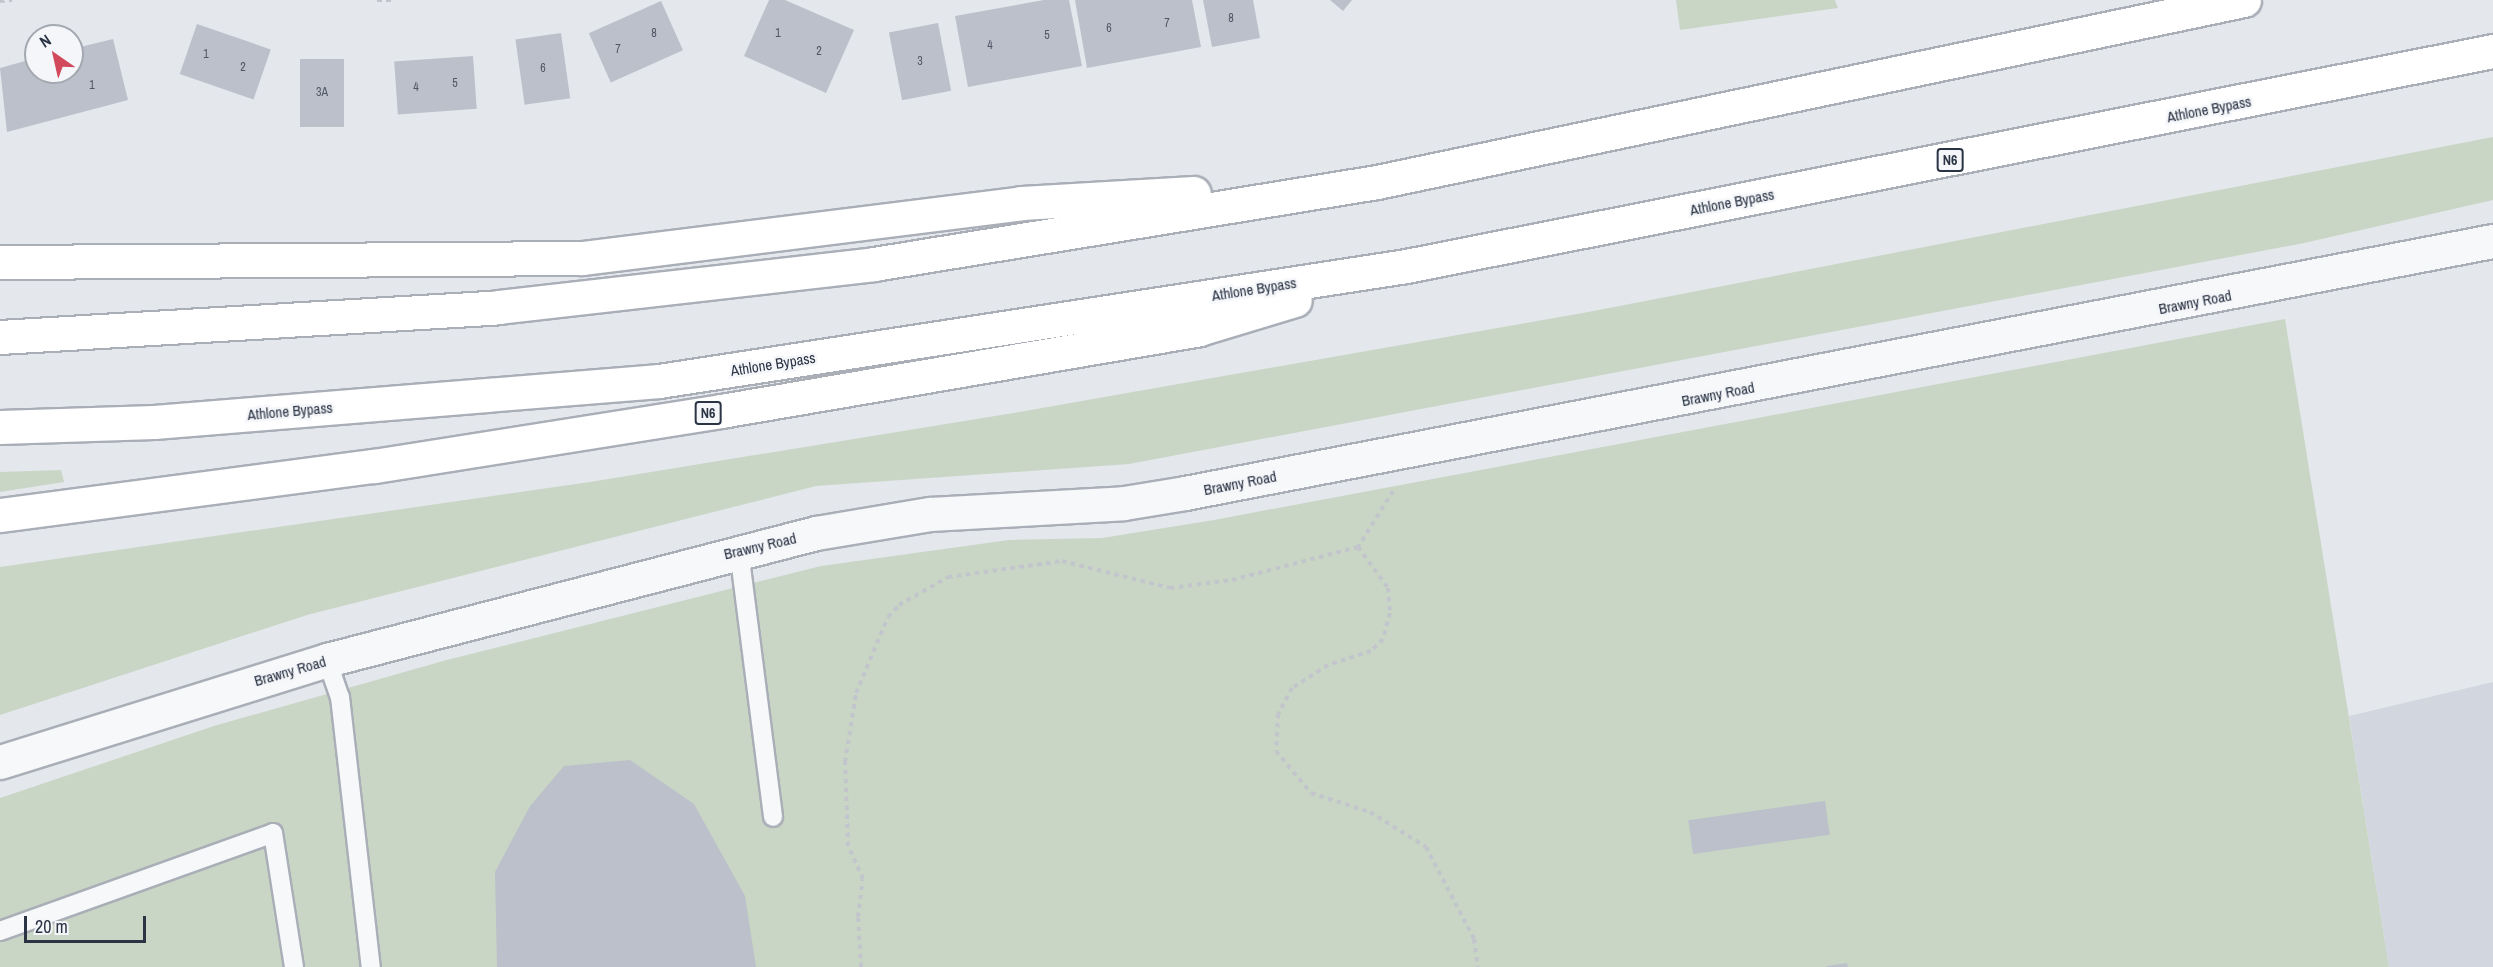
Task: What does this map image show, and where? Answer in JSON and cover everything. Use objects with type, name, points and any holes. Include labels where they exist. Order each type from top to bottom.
[{"type":"highway","points":[[0,337],[498,307],[874,264],[1377,182],[2244,0]]},
{"type":"highway","name":"Athlone Bypass","points":[[0,427],[154,422],[659,381],[1406,266],[2493,51]]},
{"type":"highway","points":[[0,262],[582,258],[1021,203],[1377,182]]},
{"type":"highway","name":"N6","points":[[0,515],[374,466],[1199,329],[1406,266]]},
{"type":"street","name":"Brawny Road","points":[[0,762],[327,660],[739,551],[930,514],[1124,503],[1413,450],[2493,241]]},
{"type":"lane","points":[[739,551],[773,817]]},
{"type":"lane","points":[[327,660],[340,697],[371,967]]},
{"type":"lane","points":[[0,931],[273,833],[294,967]]},
{"type":"path","points":[[0,1],[12,0]]},
{"type":"path","points":[[377,0],[394,0]]},
{"type":"path","points":[[861,967],[858,917],[863,879],[848,846],[844,762],[856,693],[888,617],[899,605],[948,577],[1062,561],[1170,588],[1232,580],[1358,547],[1413,450]]},
{"type":"path","points":[[1358,547],[1388,588],[1390,613],[1383,639],[1371,651],[1328,665],[1292,688],[1278,714],[1276,751],[1311,793],[1370,812],[1426,847],[1474,939],[1478,967]]},
{"type":"shaded area","points":[[2493,682],[2493,967],[2389,967],[2349,716]]},
{"type":"green space","points":[[1676,0],[1835,0],[1838,8],[1680,30]]},
{"type":"green space","points":[[2493,137],[2493,200],[2304,243],[1129,464],[816,486],[307,615],[0,715],[0,567],[590,482],[1025,411],[1583,313]]},
{"type":"green space","points":[[2285,319],[2389,967],[0,967],[0,798],[214,726],[443,661],[821,566],[1009,540],[1102,538],[1214,520]]},
{"type":"green space","points":[[61,470],[64,482],[0,492],[0,472]]},
{"type":"building","points":[[769,0],[785,0],[854,30],[826,93],[744,56]]},
{"type":"building","points":[[1044,0],[1069,0],[1082,66],[968,87],[955,16]]},
{"type":"building","points":[[1075,0],[1192,0],[1201,47],[1087,68]]},
{"type":"building","points":[[1203,0],[1253,0],[1260,38],[1212,47]]},
{"type":"building","points":[[1330,0],[1352,0],[1343,11]]},
{"type":"building","points":[[661,1],[683,50],[611,82],[589,33]]},
{"type":"building","points":[[938,23],[951,91],[902,100],[889,33]]},
{"type":"building","points":[[197,24],[271,49],[253,100],[180,74]]},
{"type":"building","points":[[561,33],[570,98],[525,105],[515,39]]},
{"type":"building","points":[[113,39],[128,100],[7,132],[0,68],[24,61],[24,84],[84,84],[84,46]]},
{"type":"building","points":[[473,56],[477,109],[398,114],[394,62]]},
{"type":"building","points":[[300,59],[344,59],[344,127],[300,127]]},
{"type":"building","points":[[630,760],[694,804],[745,896],[756,967],[497,967],[495,872],[530,806],[564,766]]},
{"type":"building","points":[[1825,801],[1830,835],[1693,854],[1688,820]]},
{"type":"building","points":[[1847,963],[1848,967],[1827,967],[1827,966]]}]
